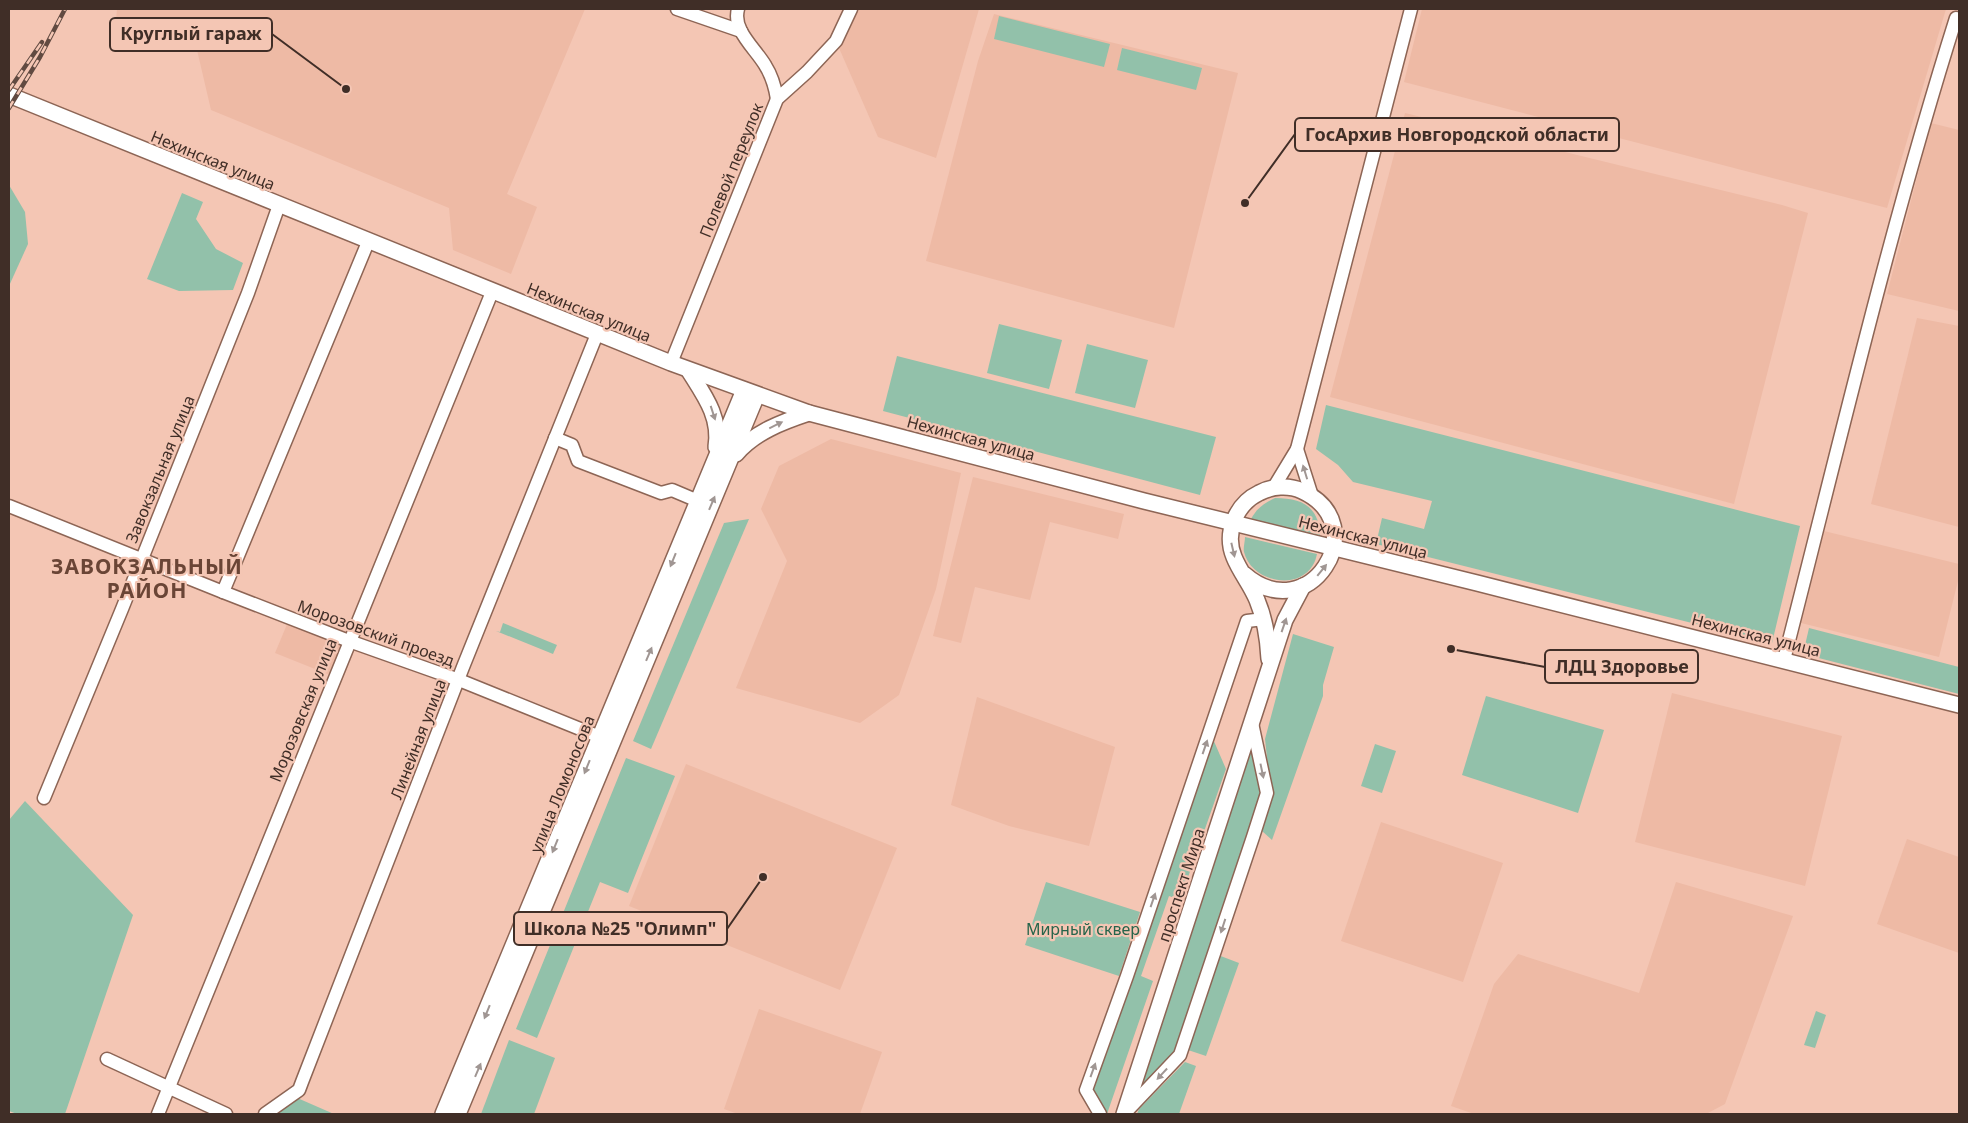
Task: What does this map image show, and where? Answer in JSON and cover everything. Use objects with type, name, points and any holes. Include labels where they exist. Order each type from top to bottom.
[{"type":"main road","name":"Нехинская улица","points":[[9,95],[689,371],[809,413],[1233,523],[1959,705]]},
{"type":"main road","name":"улица Ломоносова","points":[[689,371],[708,400],[716,423],[719,467]]},
{"type":"main road","name":"улица Ломоносова","points":[[443,1114],[506,984],[750,393]]},
{"type":"main road","name":"улица Ломоносова","points":[[458,1114],[600,737],[663,604],[698,501],[719,467],[753,438],[776,425],[809,413]]},
{"type":"main road","name":"проспект Мира","points":[[1270,666],[1264,619],[1257,599],[1232,550],[1231,534],[1233,523],[1241,507],[1260,492],[1274,487]]},
{"type":"main road","points":[[1274,487],[1294,488],[1312,496],[1326,510],[1335,538],[1334,548]]},
{"type":"main road","name":"проспект Мира","points":[[1244,574],[1262,586],[1272,589],[1282,591],[1303,586],[1314,580],[1323,571],[1330,560],[1334,548]]},
{"type":"main road","name":"проспект Мира","points":[[1124,1114],[1285,620],[1303,586]]},
{"type":"street","points":[[678,9],[741,31]]},
{"type":"street","points":[[738,9],[738,23],[741,31],[766,66],[775,85],[777,98]]},
{"type":"street","name":"Полевой переулок","points":[[671,363],[777,98],[807,72],[836,41],[851,9]]},
{"type":"street","points":[[1274,487],[1297,449],[1411,9]]},
{"type":"street","points":[[1784,660],[1894,225],[1953,27],[1956,18],[1959,19]]},
{"type":"street","name":"Завокзальная улица","points":[[44,798],[142,560],[248,293],[279,206]]},
{"type":"street","points":[[223,592],[368,242]]},
{"type":"street","name":"Морозовская улица","points":[[158,1114],[492,292]]},
{"type":"street","name":"Линейная улица","points":[[265,1114],[299,1090],[459,680],[597,334]]},
{"type":"street","points":[[555,438],[572,445],[578,461],[661,493],[672,490],[698,501]]},
{"type":"street","points":[[1297,449],[1312,496]]},
{"type":"street","name":"Морозовский проезд","points":[[9,506],[223,592],[349,641],[459,680],[600,737]]},
{"type":"street","points":[[1100,1114],[1086,1090],[1133,958],[1247,621],[1264,619]]},
{"type":"street","points":[[1124,1114],[1180,1055],[1253,837],[1267,793],[1252,723]]},
{"type":"street","points":[[107,1059],[226,1114]]},
{"type":"shaded area","points":[[117,9],[585,9],[507,194],[537,207],[511,274],[453,250],[449,208],[211,110],[194,37],[116,20]]},
{"type":"shaded area","points":[[856,9],[979,9],[936,158],[878,137],[839,48]]},
{"type":"shaded area","points":[[1422,9],[1946,9],[1887,208],[1404,82]]},
{"type":"shaded area","points":[[994,14],[1238,73],[1174,328],[926,261],[978,61]]},
{"type":"shaded area","points":[[1405,113],[1782,205],[1808,213],[1734,504],[1330,397]]},
{"type":"shaded area","points":[[1931,123],[1959,130],[1959,311],[1887,294]]},
{"type":"shaded area","points":[[1917,318],[1959,326],[1959,527],[1871,504]]},
{"type":"shaded area","points":[[831,439],[961,473],[936,589],[899,695],[860,723],[736,688],[787,561],[761,509],[779,466]]},
{"type":"shaded area","points":[[973,477],[1124,514],[1118,539],[1050,522],[1030,600],[975,587],[961,643],[933,636]]},
{"type":"shaded area","points":[[1824,531],[1959,564],[1959,577],[1939,657],[1801,623]]},
{"type":"shaded area","points":[[288,622],[343,644],[330,675],[275,653]]},
{"type":"shaded area","points":[[1672,693],[1842,736],[1805,886],[1635,842]]},
{"type":"shaded area","points":[[977,697],[1115,747],[1089,846],[1009,826],[951,805]]},
{"type":"shaded area","points":[[686,764],[897,848],[840,990],[629,906]]},
{"type":"shaded area","points":[[1381,822],[1503,863],[1463,982],[1341,941]]},
{"type":"shaded area","points":[[1907,839],[1959,857],[1959,953],[1877,924]]},
{"type":"shaded area","points":[[1676,882],[1793,916],[1725,1104],[1706,1114],[1474,1114],[1451,1106],[1494,984],[1518,954],[1639,993]]},
{"type":"shaded area","points":[[759,1009],[882,1052],[860,1114],[738,1114],[724,1109]]},
{"type":"green space","points":[[999,16],[1110,44],[1104,67],[994,39]]},
{"type":"green space","points":[[1122,48],[1202,68],[1196,90],[1117,70]]},
{"type":"green space","points":[[9,185],[25,212],[28,244],[9,286]]},
{"type":"green space","points":[[182,193],[203,202],[196,219],[216,249],[243,263],[233,290],[179,291],[147,279]]},
{"type":"green space","points":[[999,324],[1062,340],[1049,389],[987,373]]},
{"type":"green space","points":[[1087,344],[1148,360],[1135,408],[1075,393]]},
{"type":"green space","points":[[897,356],[1216,437],[1200,495],[883,411]]},
{"type":"green space","points":[[1326,405],[1800,526],[1772,643],[1376,544],[1382,518],[1424,529],[1432,501],[1353,482],[1338,465],[1316,449]]},
{"type":"green space","points":[[1275,498],[1294,500],[1308,506],[1316,518],[1320,536],[1251,519],[1261,506]]},
{"type":"green space","points":[[749,519],[651,749],[633,741],[724,523]]},
{"type":"green space","points":[[1245,537],[1317,554],[1313,565],[1306,573],[1296,578],[1275,580],[1255,570],[1248,562],[1244,550]]},
{"type":"green space","points":[[503,623],[557,645],[553,654],[496,631],[500,632]]},
{"type":"green space","points":[[1809,628],[1959,667],[1959,694],[1803,654]]},
{"type":"green space","points":[[1293,634],[1334,647],[1323,685],[1323,696],[1272,840],[1262,831],[1271,795],[1265,739]]},
{"type":"green space","points":[[1486,696],[1604,730],[1578,813],[1462,775]]},
{"type":"green space","points":[[1213,739],[1226,769],[1180,900],[1169,896],[1141,976],[1153,981],[1107,1114],[1105,1114],[1092,1089]]},
{"type":"green space","points":[[1375,744],[1396,751],[1382,793],[1361,786]]},
{"type":"green space","points":[[1251,746],[1263,796],[1173,1056],[1138,1095]]},
{"type":"green space","points":[[626,758],[675,776],[628,893],[600,882],[537,1038],[516,1029]]},
{"type":"green space","points":[[25,801],[133,915],[65,1114],[17,1114],[9,1111],[9,820]]},
{"type":"green space","name":"Мирный сквер","points":[[1046,882],[1140,912],[1119,976],[1025,945]]},
{"type":"green space","points":[[1218,955],[1239,963],[1206,1056],[1185,1049]]},
{"type":"green space","points":[[1816,1011],[1826,1015],[1815,1048],[1804,1045]]},
{"type":"green space","points":[[509,1040],[555,1058],[534,1114],[481,1114]]},
{"type":"green space","points":[[1185,1062],[1196,1066],[1179,1114],[1137,1114],[1139,1109]]},
{"type":"green space","points":[[295,1097],[334,1114],[276,1114]]},
{"type":"railway","points":[[9,108],[40,57],[65,9]]},
{"type":"railway","points":[[9,90],[42,42]]},
{"type":"place","name":"Круглый гараж","points":[[346,89]]},
{"type":"place","name":"ГосАрхив Новгородской области","points":[[1245,203]]},
{"type":"place","name":"ЛДЦ Здоровье","points":[[1451,649]]},
{"type":"place","name":"Школа №25 \"Олимп\"","points":[[763,877]]},
{"type":"district","name":"ЗАВОКЗАЛЬНЫЙ РАЙОН","points":[[147,579]]}]
